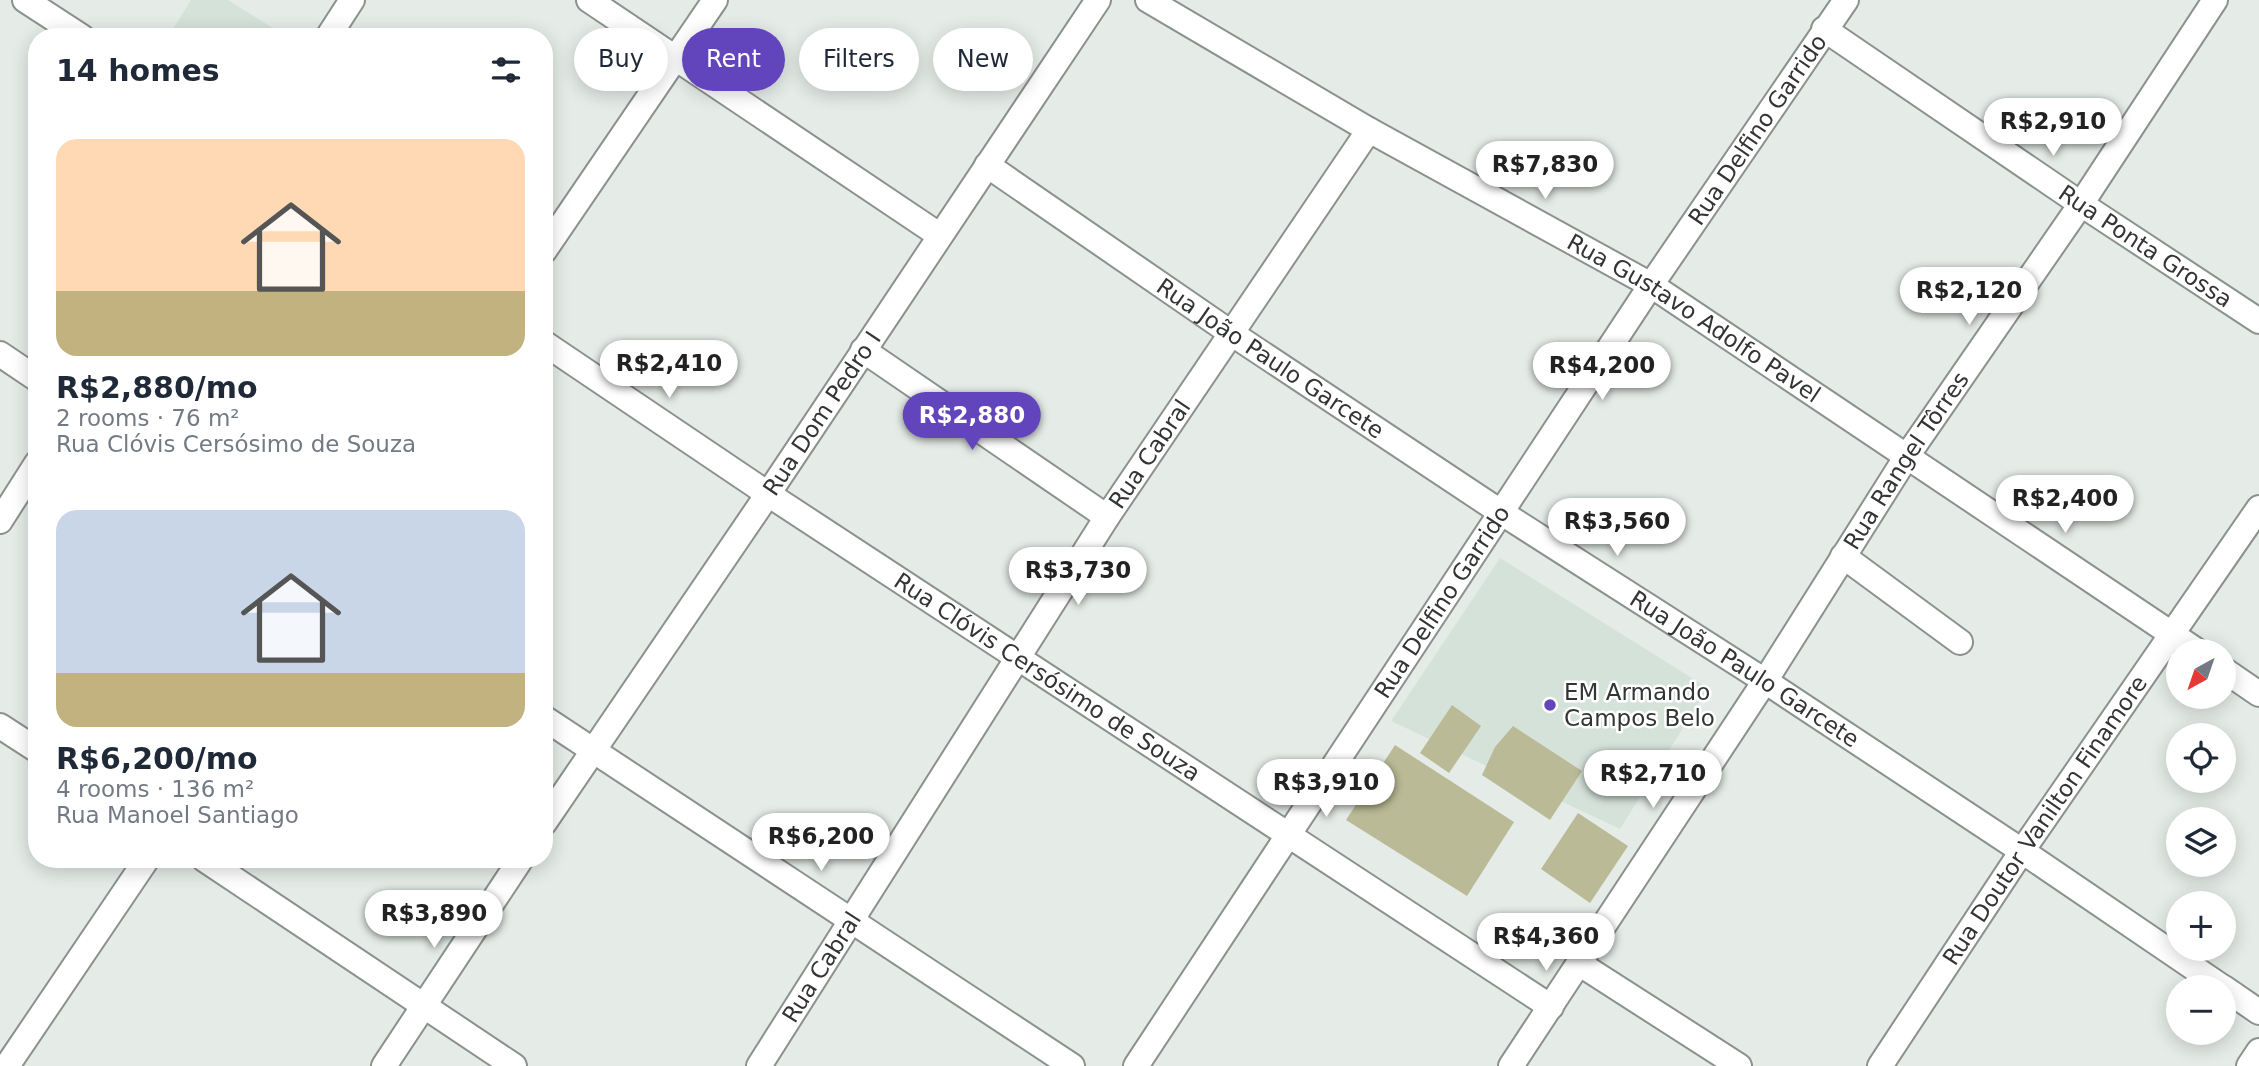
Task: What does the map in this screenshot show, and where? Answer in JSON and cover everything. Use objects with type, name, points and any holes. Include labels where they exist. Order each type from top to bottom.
[{"type":"street","points":[[25,0],[68,28]]},
{"type":"street","points":[[334,28],[352,0]]},
{"type":"street","points":[[589,0],[939,235]]},
{"type":"street","points":[[553,238],[715,0]]},
{"type":"street","name":"Rua Dom Pedro I","points":[[553,809],[768,494],[1098,0]]},
{"type":"street","name":"Rua Gustavo Adolfo Pavel","points":[[1148,0],[1368,130],[1651,285],[2179,639]]},
{"type":"street","name":"Rua Delfino Garrido","points":[[1136,1066],[1651,285],[1846,0]]},
{"type":"street","name":"Rua Rangel Tôrres","points":[[1511,1066],[1765,681],[1907,456],[2081,204],[2215,0]]},
{"type":"street","name":"Rua Ponta Grossa","points":[[1824,29],[2259,321]]},
{"type":"street","name":"Rua Cabral","points":[[759,1066],[1107,517],[1368,130]]},
{"type":"street","name":"Rua João Paulo Garcete","points":[[987,165],[1231,333],[1502,513],[1765,681],[2204,975]]},
{"type":"street","name":"Rua Clóvis Cersósimo de Souza","points":[[553,350],[1551,1007]]},
{"type":"street","points":[[863,350],[1107,517]]},
{"type":"street","points":[[0,354],[28,373]]},
{"type":"street","points":[[0,522],[28,477]]},
{"type":"street","name":"Rua Doutor Vanilton Finamore","points":[[1880,1066],[2022,851],[2259,508]]},
{"type":"street","points":[[1843,556],[1960,642]]},
{"type":"street","points":[[2236,678],[2259,694]]},
{"type":"street","points":[[553,724],[1072,1066]]},
{"type":"street","points":[[0,726],[28,744]]},
{"type":"street","points":[[7,1066],[141,868]]},
{"type":"street","points":[[218,868],[514,1066]]},
{"type":"street","points":[[384,1066],[514,868]]},
{"type":"street","points":[[1580,964],[1739,1066]]},
{"type":"street","name":"Rua João Paulo Garcete","points":[[2236,997],[2259,1012]]},
{"type":"street","points":[[2249,1066],[2259,1051]]},
{"type":"shaded area","points":[[191,0],[228,0],[273,28],[174,28]]},
{"type":"shaded area","name":"EM Armando Campos Belo","points":[[1500,558],[1708,688],[1620,829],[1391,721]]},
{"type":"green space","points":[[1452,705],[1481,726],[1449,773],[1420,753]]},
{"type":"green space","points":[[1513,726],[1582,771],[1550,820],[1482,775],[1495,747]]},
{"type":"green space","points":[[1395,745],[1514,822],[1467,896],[1346,820]]},
{"type":"green space","points":[[1578,813],[1628,846],[1590,903],[1541,869]]},
{"type":"place","name":"EM Armando Campos Belo","points":[[1550,705]]}]
